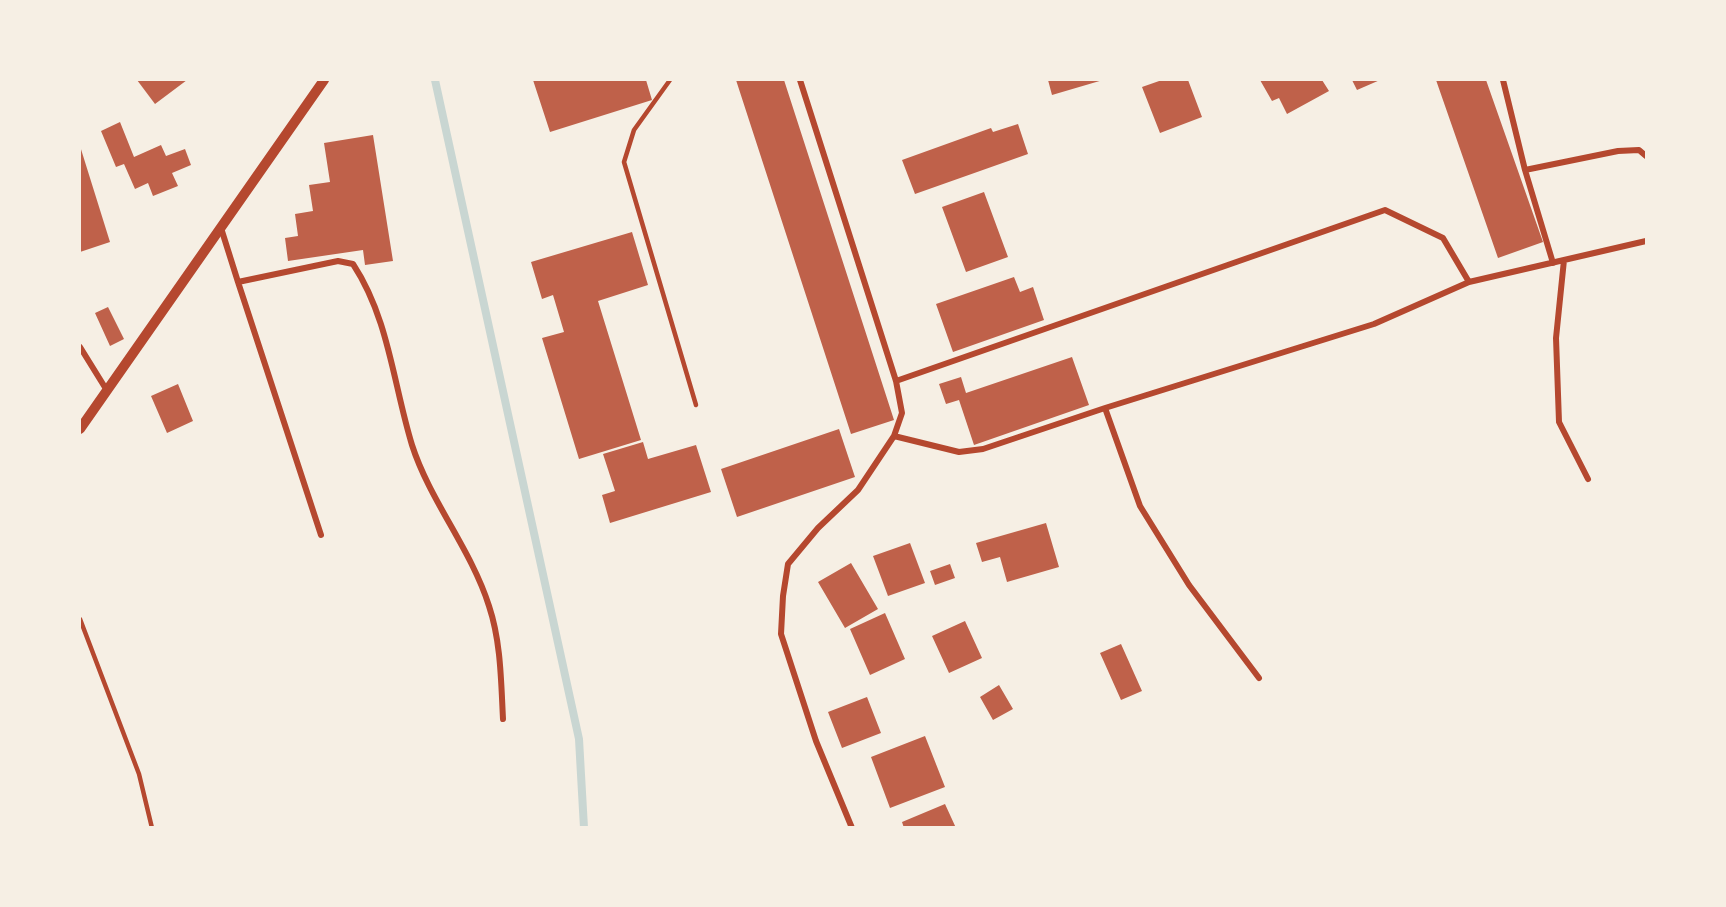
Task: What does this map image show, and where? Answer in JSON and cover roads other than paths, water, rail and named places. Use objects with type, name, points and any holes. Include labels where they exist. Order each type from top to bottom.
[{"type":"street","points":[[80,429],[324,80]]},
{"type":"street","points":[[800,80],[896,381],[902,413],[894,436],[858,490],[818,528],[788,564],[783,596],[782,633],[816,741],[852,828]]},
{"type":"street","points":[[1503,80],[1525,170],[1552,263]]},
{"type":"street","points":[[1525,170],[1618,151],[1639,150],[1647,156]]},
{"type":"street","points":[[896,381],[1385,210],[1443,238],[1469,282]]},
{"type":"street","points":[[221,228],[321,535]]},
{"type":"street","points":[[894,436],[959,452],[983,449],[1105,408],[1374,324],[1469,282],[1647,242]]},
{"type":"street","points":[[1564,260],[1556,338],[1559,422],[1588,479]]},
{"type":"street","points":[[238,282],[338,261],[353,264],[367,285],[384,328],[413,446],[489,606],[500,662],[503,719]]},
{"type":"street","points":[[80,347],[106,389]]},
{"type":"street","points":[[1105,408],[1140,506],[1189,585],[1258,678]]},
{"type":"lane","points":[[670,80],[634,130],[624,162],[696,405]]},
{"type":"lane","points":[[80,619],[139,774],[152,828]]},
{"type":"waterway","points":[[435,80],[579,739],[584,828]]}]
